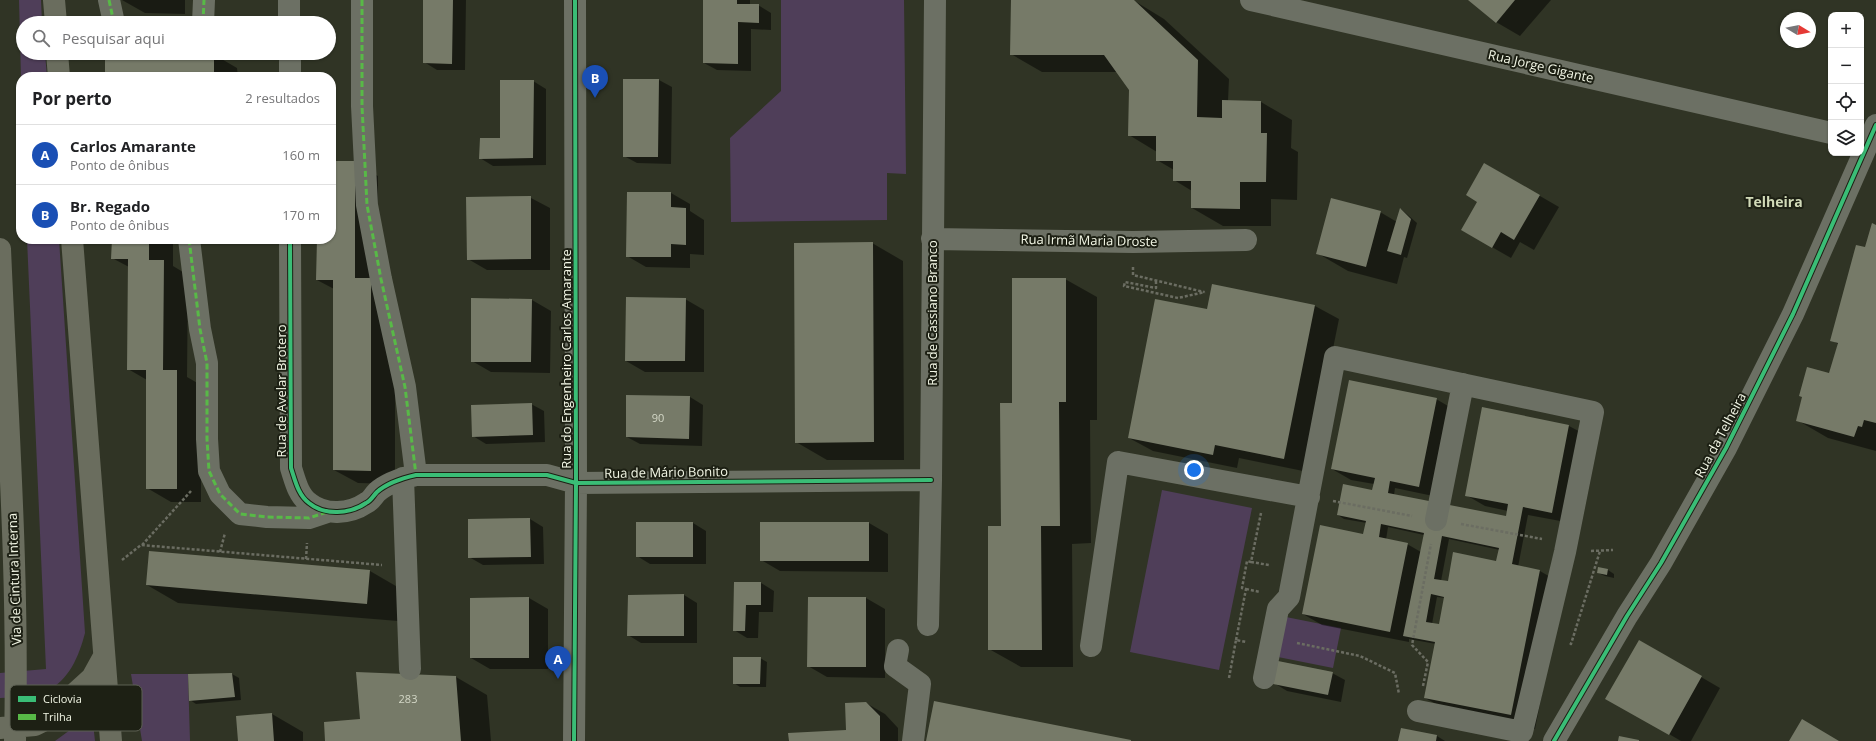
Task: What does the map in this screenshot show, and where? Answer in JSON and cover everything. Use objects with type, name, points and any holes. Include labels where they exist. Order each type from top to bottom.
[{"type":"highway","points":[[54,0],[55,16]]},
{"type":"highway","points":[[58,60],[59,72]]},
{"type":"highway","points":[[72,244],[105,685]]},
{"type":"highway","name":"Via de Cintura Interna","points":[[0,249],[14,557],[16,685]]},
{"type":"highway","points":[[84,685],[92,678],[103,658]]},
{"type":"highway","points":[[0,728],[10,727]]},
{"type":"highway","points":[[109,731],[110,741]]},
{"type":"street","points":[[109,0],[112,16]]},
{"type":"street","points":[[203,16],[204,0]]},
{"type":"street","points":[[289,0],[289,16]]},
{"type":"street","points":[[362,0],[362,106],[367,205],[380,279],[405,387],[410,477],[406,567],[410,669]]},
{"type":"street","name":"Rua do Engenheiro Carlos Amarante","points":[[574,741],[576,483],[575,0]]},
{"type":"street","name":"Rua de Cassiano Branco","points":[[928,625],[931,480],[935,0]]},
{"type":"street","name":"Rua Jorge Gigante","points":[[1251,0],[1828,131]]},
{"type":"street","points":[[290,60],[290,72]]},
{"type":"street","name":"Rua da Telheira","points":[[1554,741],[1627,616],[1661,563],[1726,448],[1793,314],[1869,135]]},
{"type":"street","name":"Rua Irmã Maria Droste","points":[[932,239],[1133,242],[1246,240]]},
{"type":"street","points":[[190,244],[200,329],[207,363],[207,439],[209,472],[220,494],[240,514],[267,517],[309,518],[327,512]]},
{"type":"street","name":"Rua de Avelar Brotero","points":[[290,244],[291,468],[298,489],[309,503],[327,512],[351,512],[368,503],[378,491],[410,477]]},
{"type":"street","points":[[1264,678],[1278,609],[1289,596],[1335,356],[1593,412],[1565,552],[1522,732],[1418,711]]},
{"type":"street","points":[[1436,520],[1463,384]]},
{"type":"street","points":[[1091,646],[1118,462],[1309,497]]},
{"type":"street","name":"Rua de Mário Bonito","points":[[410,477],[547,475],[576,483],[931,480]]},
{"type":"street","points":[[898,650],[895,666],[920,684],[913,741]]},
{"type":"path","points":[[1156,281],[1156,288],[1125,282],[1124,286],[1178,298],[1205,292],[1163,282]]},
{"type":"path","points":[[120,561],[141,545],[209,472]]},
{"type":"path","points":[[1252,562],[1265,488]]},
{"type":"path","points":[[1272,638],[1360,656],[1395,673],[1402,708],[1418,711],[1428,662],[1412,645],[1436,520]]},
{"type":"path","points":[[141,545],[406,567]]},
{"type":"path","points":[[1595,552],[1613,550]]},
{"type":"path","points":[[1263,592],[1242,588],[1247,561],[1269,565],[1267,572]]},
{"type":"path","points":[[1236,640],[1246,589]]},
{"type":"shaded area","points":[[19,0],[41,0],[42,16],[19,16]]},
{"type":"shaded area","points":[[781,0],[904,0],[906,174],[887,173],[887,220],[731,222],[730,138],[781,91]]},
{"type":"shaded area","points":[[21,60],[46,60],[47,72],[21,72]]},
{"type":"shaded area","points":[[27,244],[59,244],[85,633],[80,650],[72,667],[56,685],[10,685],[10,698],[0,698],[0,673],[46,669]]},
{"type":"shaded area","points":[[1162,490],[1252,508],[1219,670],[1130,652]]},
{"type":"shaded area","points":[[1286,617],[1341,628],[1333,668],[1278,657]]},
{"type":"shaded area","points":[[131,674],[188,674],[190,741],[142,741],[140,731],[142,731],[142,685],[133,685]]},
{"type":"shaded area","points":[[69,731],[94,731],[95,741],[55,741]]},
{"type":"building","points":[[423,0],[453,0],[452,64],[423,63]]},
{"type":"building","points":[[703,0],[737,0],[737,4],[759,4],[759,23],[738,22],[738,64],[703,63]]},
{"type":"building","points":[[1011,0],[1134,0],[1198,60],[1197,117],[1222,118],[1222,100],[1261,101],[1261,133],[1267,133],[1266,182],[1240,182],[1240,209],[1191,208],[1191,181],[1173,181],[1173,161],[1156,161],[1156,136],[1128,136],[1129,90],[1104,55],[1010,55]]},
{"type":"building","points":[[1468,0],[1515,0],[1496,23]]},
{"type":"building","points":[[105,60],[214,60],[214,72],[105,72]]},
{"type":"building","points":[[623,79],[659,79],[658,157],[623,157]]},
{"type":"building","points":[[500,80],[534,80],[533,158],[479,159],[480,138],[500,138]]},
{"type":"building","points":[[336,161],[355,161],[355,278],[371,278],[371,471],[333,470],[333,280],[316,280],[317,244],[336,244]]},
{"type":"building","points":[[1484,163],[1540,195],[1514,240],[1501,232],[1492,248],[1461,230],[1477,202],[1466,195]]},
{"type":"building","points":[[627,192],[671,192],[671,207],[686,208],[686,245],[671,244],[671,257],[626,257]]},
{"type":"building","points":[[531,196],[531,259],[467,260],[466,197]]},
{"type":"building","points":[[1331,198],[1381,211],[1366,267],[1316,254]]},
{"type":"building","points":[[1400,208],[1411,219],[1401,255],[1387,251]]},
{"type":"building","points":[[1872,223],[1876,225],[1876,423],[1864,420],[1862,427],[1858,426],[1854,437],[1796,421],[1802,397],[1799,396],[1807,367],[1829,373],[1838,343],[1830,341],[1856,245],[1865,247]]},
{"type":"building","points":[[873,242],[874,442],[795,443],[794,243]]},
{"type":"building","points":[[112,244],[149,244],[149,260],[164,260],[163,370],[177,370],[177,489],[146,489],[146,370],[127,370],[128,259],[111,259]]},
{"type":"building","points":[[1012,278],[1066,278],[1066,402],[1059,402],[1060,526],[1041,526],[1042,650],[988,650],[988,526],[1001,526],[1000,403],[1012,403]]},
{"type":"building","points":[[1212,284],[1315,305],[1284,459],[1215,445],[1213,455],[1128,438],[1155,299],[1207,309]]},
{"type":"building","points":[[626,297],[686,298],[685,361],[625,361]]},
{"type":"building","points":[[471,298],[532,299],[531,362],[471,362]]},
{"type":"building","points":[[1349,380],[1437,398],[1419,487],[1390,481],[1388,493],[1506,516],[1508,504],[1465,496],[1482,407],[1569,425],[1552,513],[1523,507],[1512,564],[1540,570],[1511,715],[1424,698],[1435,642],[1403,636],[1424,533],[1381,524],[1379,537],[1408,543],[1390,632],[1302,614],[1320,525],[1363,534],[1366,521],[1337,515],[1343,484],[1372,490],[1375,478],[1331,469]],"holes":[[[1442,536],[1499,548],[1496,561],[1453,552],[1448,581],[1434,579]],[[1431,594],[1444,597],[1439,624],[1426,622]]]},
{"type":"building","points":[[626,395],[690,396],[689,439],[626,437]]},
{"type":"building","points":[[532,403],[533,435],[472,437],[471,405]]},
{"type":"building","points":[[530,518],[531,557],[468,558],[468,519]]},
{"type":"building","points":[[636,522],[693,522],[693,557],[636,557]]},
{"type":"building","points":[[760,522],[869,522],[869,561],[760,561]]},
{"type":"building","points":[[149,551],[370,570],[367,604],[146,585]]},
{"type":"building","points":[[1598,567],[1608,569],[1607,575],[1597,573]]},
{"type":"building","points":[[734,582],[761,582],[761,605],[746,605],[745,631],[733,631]]},
{"type":"building","points":[[684,594],[684,636],[627,636],[628,595]]},
{"type":"building","points":[[529,597],[529,658],[470,658],[470,598]]},
{"type":"building","points":[[808,597],[866,597],[866,667],[807,667]]},
{"type":"building","points":[[1639,640],[1702,676],[1669,735],[1605,699]]},
{"type":"building","points":[[733,657],[761,657],[760,684],[733,684]]},
{"type":"building","points":[[1278,661],[1333,672],[1328,695],[1273,684]]},
{"type":"building","points":[[356,672],[456,676],[461,741],[325,741],[324,722],[360,719]]},
{"type":"building","points":[[232,673],[235,697],[189,701],[188,674]]},
{"type":"building","points":[[934,701],[1131,740],[1131,741],[926,741]]},
{"type":"building","points":[[866,702],[880,716],[880,741],[789,741],[788,733],[846,730],[845,703]]},
{"type":"building","points":[[272,713],[274,741],[238,741],[236,716]]},
{"type":"building","points":[[1802,719],[1839,741],[1789,741]]},
{"type":"building","points":[[1401,728],[1437,735],[1436,741],[1398,741]]},
{"type":"building","points":[[1619,736],[1639,740],[1639,741],[1618,741]]},
{"type":"marked path","points":[[109,0],[112,16]]},
{"type":"marked path","points":[[203,16],[204,0]]},
{"type":"marked path","points":[[362,0],[362,106],[367,205],[381,279],[405,387],[416,475]]},
{"type":"marked path","points":[[190,244],[200,329],[207,363],[207,439],[209,471],[220,494],[240,514],[267,517],[309,518],[327,512]]},
{"type":"cycle path","points":[[574,741],[576,483],[575,0]]},
{"type":"cycle path","points":[[1554,741],[1627,616],[1661,563],[1726,448],[1793,314],[1876,125]]},
{"type":"cycle path","points":[[290,244],[291,468],[297,487],[302,496],[309,503],[322,510],[338,512],[360,507],[371,500],[377,492],[390,483],[416,475],[547,475],[576,483],[931,480]]},
{"type":"place","name":"Br. Regado","points":[[595,98]]},
{"type":"place","name":"Carlos Amarante","points":[[558,679]]},
{"type":"district","name":"Telheira","points":[[1774,201]]}]
